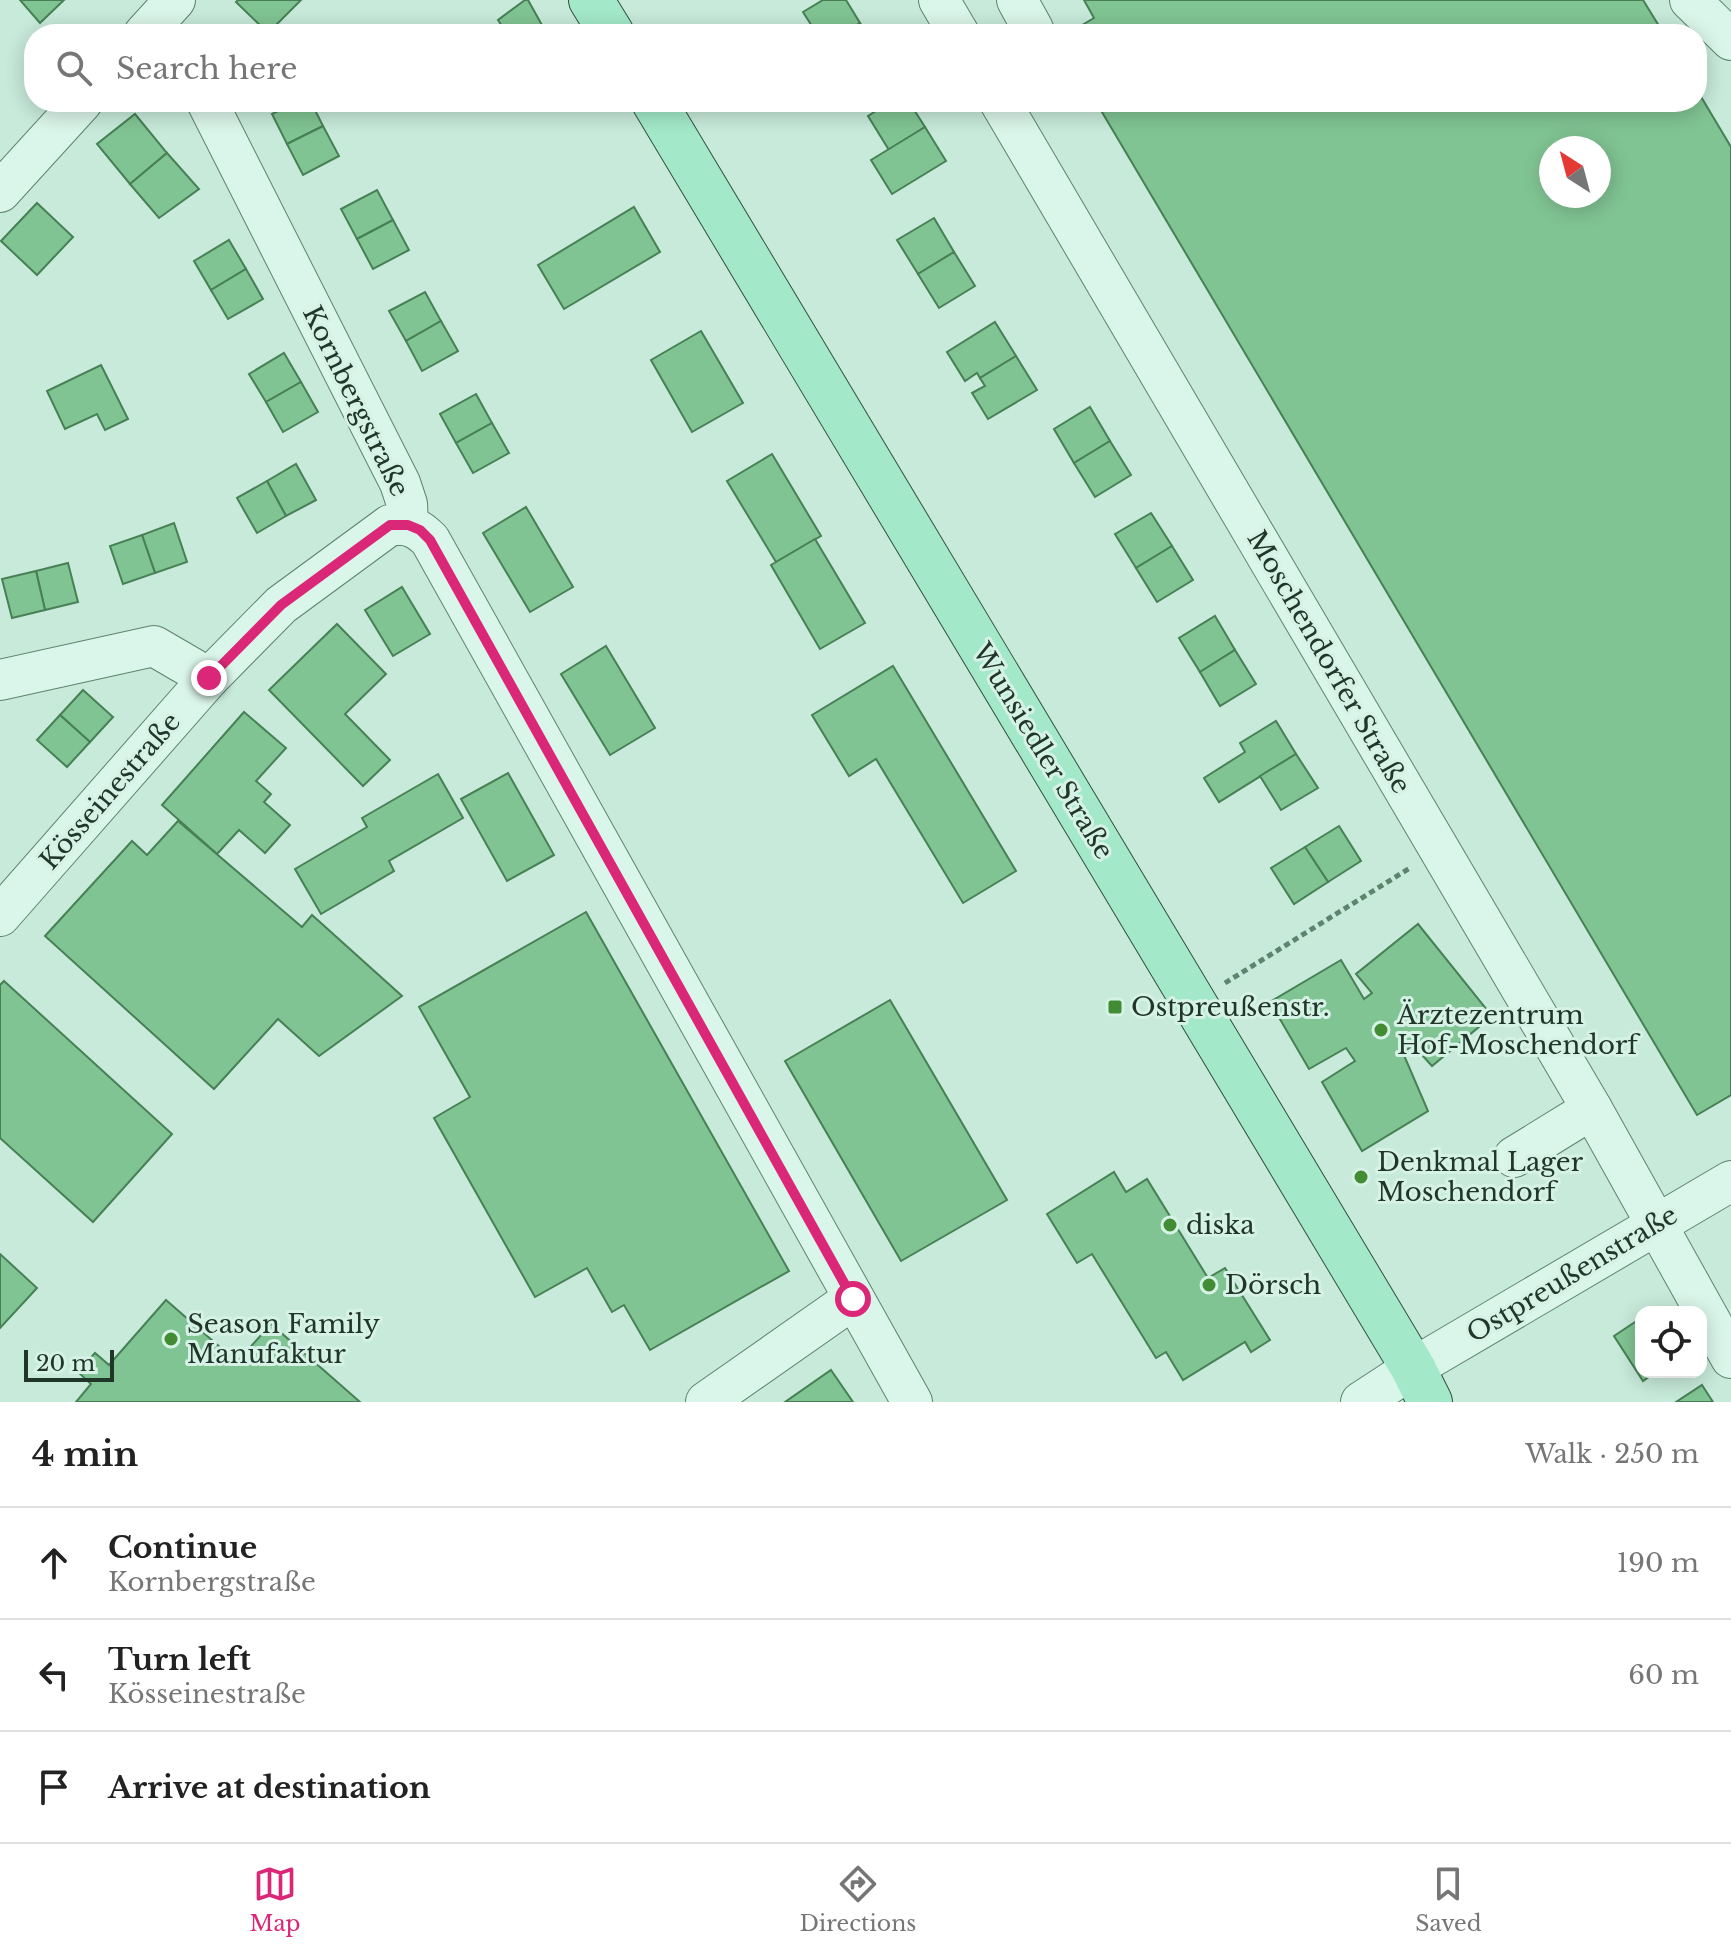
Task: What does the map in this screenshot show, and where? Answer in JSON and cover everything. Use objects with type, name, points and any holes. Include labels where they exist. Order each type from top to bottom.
[{"type":"main road","points":[[591,0],[606,24]]},
{"type":"main road","name":"Wunsiedler Straße","points":[[660,112],[1422,1385]]},
{"type":"street","points":[[939,0],[953,24]]},
{"type":"street","points":[[1690,0],[1731,40]]},
{"type":"street","points":[[0,192],[73,112]]},
{"type":"street","name":"Kornbergstraße","points":[[212,112],[400,483],[407,504],[408,525],[420,530],[430,540],[912,1402]]},
{"type":"street","name":"Moschendorfer Straße","points":[[1006,112],[1592,1109],[1731,1358]]},
{"type":"street","name":"Kösseinestraße","points":[[0,916],[209,678],[281,605],[390,525],[408,525]]},
{"type":"street","points":[[0,680],[154,646],[209,678]]},
{"type":"street","points":[[1514,1157],[1592,1109]]},
{"type":"street","name":"Ostpreußenstraße","points":[[1422,1385],[1656,1224],[1731,1181]]},
{"type":"street","points":[[706,1402],[853,1299]]},
{"type":"street","points":[[1361,1402],[1422,1385]]},
{"type":"path","points":[[1194,1003],[1440,850]]},
{"type":"building","points":[[20,0],[64,0],[40,23]]},
{"type":"building","points":[[301,0],[277,24],[259,24],[236,2]]},
{"type":"building","points":[[528,0],[541,24],[501,24],[498,20]]},
{"type":"building","points":[[823,0],[846,0],[860,23],[811,24],[803,12]]},
{"type":"building","points":[[1084,0],[1643,0],[1658,24],[1084,24],[1094,18]]},
{"type":"building","points":[[1707,107],[1731,147],[1731,1095],[1697,1115],[1102,112],[1707,112]]},
{"type":"building","points":[[316,112],[323,126],[287,144],[272,114]]},
{"type":"building","points":[[874,112],[915,112],[925,127],[889,150],[868,116]]},
{"type":"building","points":[[135,114],[167,153],[130,184],[97,144]]},
{"type":"building","points":[[323,126],[339,156],[303,175],[287,144]]},
{"type":"building","points":[[925,127],[946,161],[892,194],[871,160]]},
{"type":"building","points":[[167,153],[199,189],[159,218],[130,184]]},
{"type":"building","points":[[377,190],[393,220],[357,239],[341,209]]},
{"type":"building","points":[[37,203],[73,237],[37,275],[1,241]]},
{"type":"building","points":[[634,207],[660,252],[564,309],[538,265]]},
{"type":"building","points":[[934,218],[954,252],[918,274],[897,240]]},
{"type":"building","points":[[393,220],[409,250],[373,269],[357,239]]},
{"type":"building","points":[[229,240],[246,269],[211,290],[194,261]]},
{"type":"building","points":[[954,252],[975,286],[939,308],[918,274]]},
{"type":"building","points":[[246,269],[263,299],[228,319],[211,290]]},
{"type":"building","points":[[425,292],[441,321],[406,341],[389,311]]},
{"type":"building","points":[[441,321],[458,351],[422,371],[406,341]]},
{"type":"building","points":[[995,322],[1016,356],[980,378],[977,373],[965,381],[947,352]]},
{"type":"building","points":[[701,331],[743,403],[692,432],[651,360]]},
{"type":"building","points":[[284,353],[301,382],[266,402],[249,374]]},
{"type":"building","points":[[1016,356],[1037,390],[988,419],[972,393],[985,386],[980,378]]},
{"type":"building","points":[[101,365],[128,419],[105,430],[97,414],[65,429],[47,391]]},
{"type":"building","points":[[301,382],[318,412],[283,432],[266,402]]},
{"type":"building","points":[[476,394],[492,423],[456,443],[440,414]]},
{"type":"building","points":[[1090,407],[1110,441],[1074,463],[1054,429]]},
{"type":"building","points":[[492,423],[509,453],[473,473],[456,443]]},
{"type":"building","points":[[1110,441],[1131,475],[1095,497],[1074,463]]},
{"type":"building","points":[[772,454],[821,536],[776,562],[727,481]]},
{"type":"building","points":[[296,464],[316,500],[286,516],[267,481]]},
{"type":"building","points":[[267,481],[286,516],[257,533],[237,498]]},
{"type":"building","points":[[526,507],[573,587],[530,612],[483,533]]},
{"type":"building","points":[[1151,513],[1172,546],[1136,568],[1115,534]]},
{"type":"building","points":[[174,523],[187,562],[155,573],[142,535]]},
{"type":"building","points":[[142,535],[155,573],[123,584],[110,546]]},
{"type":"building","points":[[815,539],[865,623],[820,649],[771,565]]},
{"type":"building","points":[[1172,546],[1193,580],[1157,602],[1136,568]]},
{"type":"building","points":[[68,563],[78,602],[45,610],[36,571]]},
{"type":"building","points":[[36,571],[45,610],[12,618],[2,579]]},
{"type":"building","points":[[402,587],[430,634],[393,656],[365,610]]},
{"type":"building","points":[[1215,616],[1235,650],[1200,672],[1179,638]]},
{"type":"building","points":[[337,624],[386,674],[345,714],[390,760],[363,786],[269,690]]},
{"type":"building","points":[[606,646],[655,728],[610,755],[561,674]]},
{"type":"building","points":[[1235,650],[1256,684],[1220,706],[1200,672]]},
{"type":"building","points":[[893,666],[1016,871],[963,903],[876,759],[849,776],[812,715]]},
{"type":"building","points":[[83,690],[113,717],[90,742],[60,715]]},
{"type":"building","points":[[244,712],[286,748],[256,781],[271,794],[264,802],[290,825],[265,853],[239,830],[217,854],[162,805]]},
{"type":"building","points":[[60,715],[90,742],[67,767],[37,740]]},
{"type":"building","points":[[1276,721],[1296,754],[1219,802],[1204,778],[1245,752],[1240,743]]},
{"type":"building","points":[[1296,754],[1318,788],[1281,810],[1260,776]]},
{"type":"building","points":[[508,773],[554,855],[507,881],[461,799]]},
{"type":"building","points":[[438,774],[463,818],[389,861],[394,871],[321,914],[295,869],[367,827],[362,818]]},
{"type":"building","points":[[178,821],[302,927],[312,915],[402,996],[319,1056],[278,1019],[214,1089],[45,936],[132,841],[147,855]]},
{"type":"building","points":[[1339,826],[1361,861],[1328,882],[1305,847]]},
{"type":"building","points":[[1305,847],[1328,882],[1294,904],[1271,868]]},
{"type":"building","points":[[586,912],[789,1271],[650,1350],[624,1305],[612,1312],[587,1268],[535,1297],[434,1118],[470,1097],[419,1007]]},
{"type":"building","name":"Ärztezentrum Hof-Moschendorf","points":[[1418,924],[1492,1016],[1432,1066],[1413,1045],[1403,1053],[1428,1111],[1362,1151],[1322,1082],[1355,1061],[1346,1048],[1309,1069],[1270,1002],[1341,960],[1364,999],[1372,993],[1356,974]]},
{"type":"building","points":[[4,981],[172,1134],[93,1222],[0,1138],[0,985]]},
{"type":"building","points":[[890,1000],[1007,1200],[901,1261],[785,1061]]},
{"type":"building","points":[[1114,1172],[1126,1192],[1147,1179],[1208,1278],[1225,1268],[1270,1340],[1251,1352],[1245,1342],[1183,1380],[1166,1352],[1156,1358],[1092,1254],[1077,1263],[1047,1214]]},
{"type":"building","points":[[0,1254],[37,1288],[0,1328]]},
{"type":"building","name":"Season Family Manufaktur","points":[[166,1300],[237,1362],[271,1324],[360,1402],[76,1402],[91,1384],[78,1372],[95,1353],[109,1365]]},
{"type":"building","points":[[1635,1322],[1635,1369],[1614,1336]]},
{"type":"building","points":[[831,1370],[853,1402],[785,1402]]},
{"type":"building","points":[[1702,1385],[1713,1402],[1676,1402]]},
{"type":"place","name":"Ostpreußenstr.","points":[[1115,1007]]},
{"type":"place","name":"Ärztezentrum Hof-Moschendorf","points":[[1381,1030]]},
{"type":"place","name":"Denkmal Lager Moschendorf","points":[[1361,1177]]},
{"type":"place","name":"diska","points":[[1170,1225]]},
{"type":"place","name":"Dörsch","points":[[1209,1285]]},
{"type":"place","name":"Season Family Manufaktur","points":[[171,1339]]},
{"type":"route","points":[[209,678],[281,605],[390,525],[408,525],[420,530],[430,540],[853,1299]]}]
